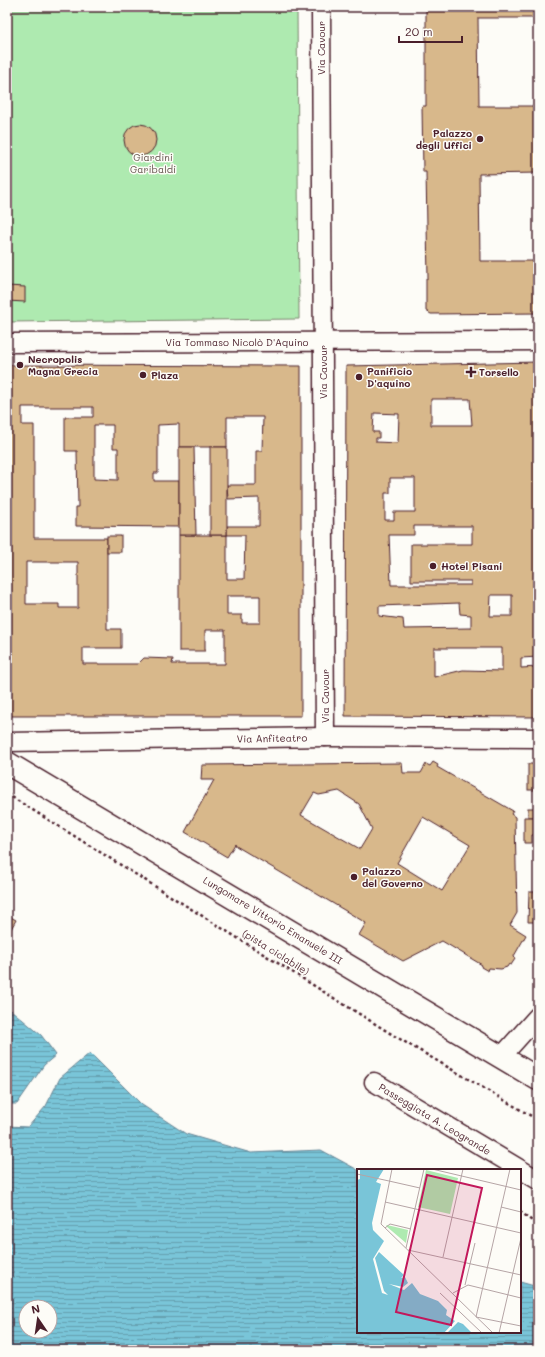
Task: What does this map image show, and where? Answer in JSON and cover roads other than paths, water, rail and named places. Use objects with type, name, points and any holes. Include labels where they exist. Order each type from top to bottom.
[{"type":"main road","name":"Lungomare Vittorio Emanuele III","points":[[7,764],[502,1056],[538,1079]]},
{"type":"street","name":"Via Cavour","points":[[321,7],[325,737]]},
{"type":"street","name":"Via Tommaso Nicolò D'Aquino","points":[[7,343],[538,341]]},
{"type":"street","name":"Via Anfiteatro","points":[[7,742],[325,737],[538,738]]},
{"type":"street","points":[[502,1056],[538,1016]]},
{"type":"street","name":"Passeggiata A. Leogrande","points":[[374,1082],[520,1169]]},
{"type":"street","name":"Passeggiata A. Leogrande","points":[[521,1170],[538,1180]]},
{"type":"water","points":[[11,1010],[41,1035],[56,1055],[44,1065],[17,1104],[7,1104],[7,1019]]},
{"type":"water","points":[[90,1053],[142,1105],[186,1134],[251,1153],[321,1150],[357,1169],[357,1333],[521,1333],[521,1282],[538,1287],[538,1350],[7,1350],[7,1126],[28,1127],[46,1106],[60,1078]]},
{"type":"place","name":"Palazzo degli Uffici","points":[[480,139]]},
{"type":"place","name":"Necropolis Magna Grecia","points":[[20,365]]},
{"type":"place","name":"Torsello","points":[[471,372]]},
{"type":"place","name":"Plaza","points":[[143,375]]},
{"type":"place","name":"Panificio D'aquino","points":[[359,377]]},
{"type":"place","name":"Hotel Pisani","points":[[433,566]]},
{"type":"place","name":"Palazzo del Governo","points":[[354,877]]},
{"type":"park label","name":"Giardini Garibaldi","points":[[153,162]]}]
